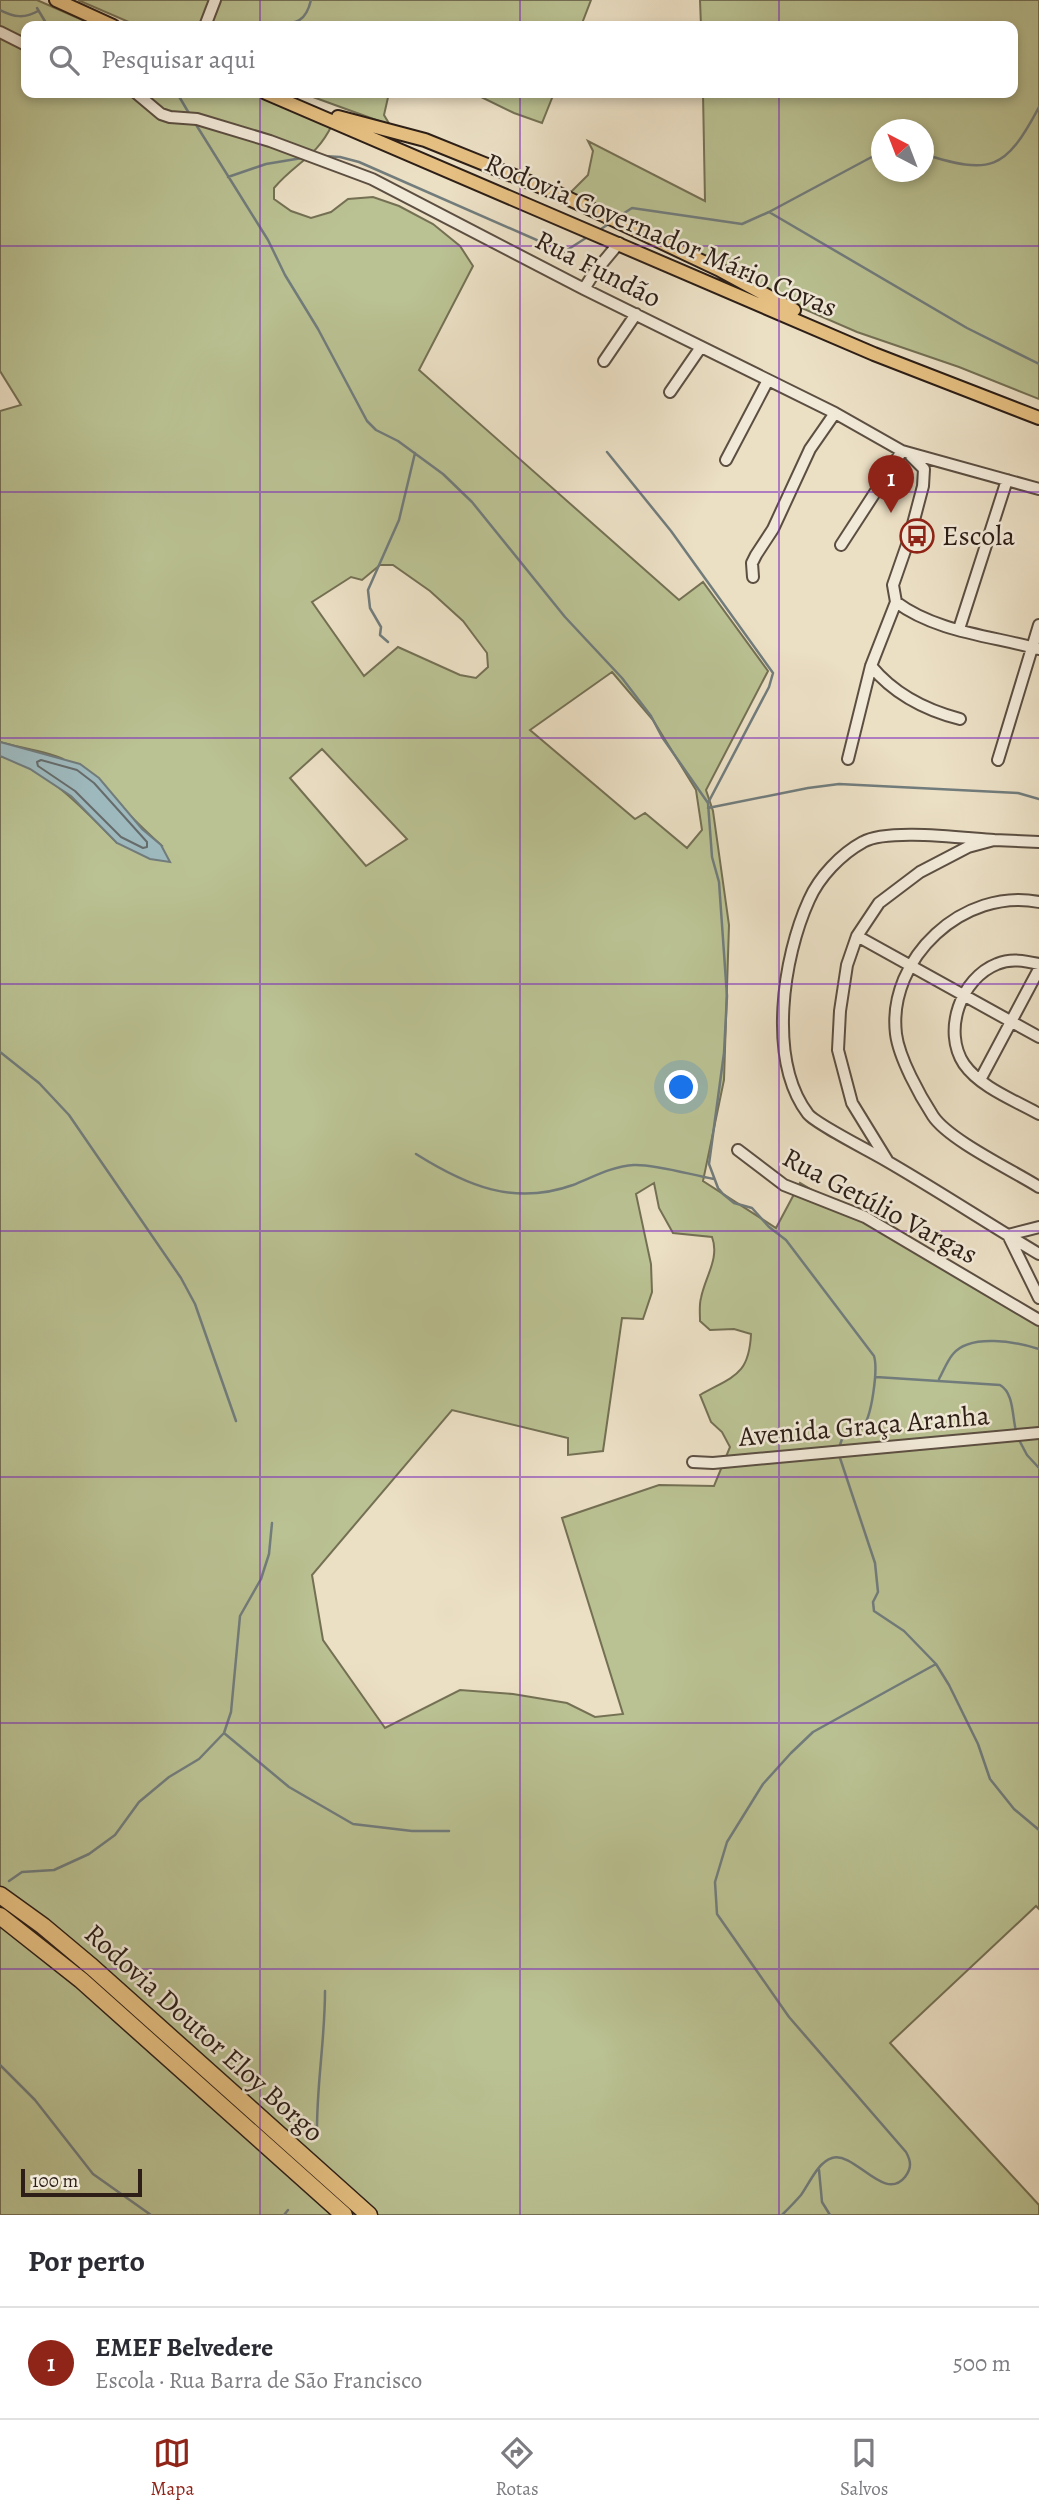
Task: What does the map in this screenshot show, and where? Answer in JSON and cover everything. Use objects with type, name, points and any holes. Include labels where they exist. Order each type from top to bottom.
[{"type":"highway","name":"Rodovia Doutor Eloy Borgo","points":[[0,1895],[92,1967],[369,2215]]},
{"type":"highway","name":"Rodovia Doutor Eloy Borgo","points":[[0,1916],[81,1980],[344,2215]]},
{"type":"main road","points":[[56,0],[102,21]]},
{"type":"main road","name":"Rodovia Governador Mário Covas","points":[[278,98],[874,354],[1039,418]]},
{"type":"main road","points":[[300,107],[425,140],[559,194],[718,269],[874,354]]},
{"type":"main road","points":[[558,217],[607,222],[648,238]]},
{"type":"street","points":[[207,21],[215,0]]},
{"type":"street","points":[[0,32],[21,42]]},
{"type":"street","name":"Rua Fundão","points":[[142,98],[161,114],[197,119],[270,141],[372,179],[584,289],[835,413],[906,453],[1039,489]]},
{"type":"street","points":[[584,289],[620,243]]},
{"type":"street","points":[[604,361],[636,314]]},
{"type":"street","points":[[670,392],[701,347]]},
{"type":"street","points":[[726,460],[768,380]]},
{"type":"street","points":[[753,576],[752,564],[756,555],[773,529],[810,449],[835,413]]},
{"type":"street","points":[[841,545],[906,453],[924,469],[923,486],[893,585],[896,602],[872,666],[848,760]]},
{"type":"street","points":[[959,629],[1007,480]]},
{"type":"street","points":[[896,602],[913,614],[959,629],[1035,648]]},
{"type":"street","points":[[998,760],[1035,648],[1039,625]]},
{"type":"street","points":[[872,666],[884,682],[897,691],[935,712],[960,719]]},
{"type":"street","points":[[1039,842],[883,835],[863,842],[835,863],[810,897],[793,943],[783,992],[784,1054],[799,1100],[810,1116],[1039,1254]]},
{"type":"street","points":[[888,1161],[852,1103],[838,1051],[840,1011],[847,965],[858,936],[879,903],[920,872],[968,847],[994,840]]},
{"type":"street","points":[[1039,902],[1030,900],[991,903],[959,915],[930,940],[910,964],[897,1009],[896,1035],[918,1088],[935,1118],[947,1132],[1039,1186]]},
{"type":"street","points":[[858,936],[1039,1037]]},
{"type":"street","points":[[980,1080],[1039,967],[1019,960],[996,964],[981,975],[963,995],[956,1015],[954,1039],[962,1061],[980,1080],[1039,1114]]},
{"type":"street","name":"Rua Getúlio Vargas","points":[[738,1150],[784,1185],[865,1217],[1039,1320]]},
{"type":"street","points":[[1008,1236],[1039,1227]]},
{"type":"street","points":[[1008,1236],[1039,1298]]},
{"type":"street","name":"Avenida Graça Aranha","points":[[693,1462],[712,1463],[1039,1433]]},
{"type":"green space","points":[[0,0],[37,0],[85,21],[21,21],[21,98],[263,98],[332,125],[312,153],[274,188],[274,199],[291,211],[311,218],[331,212],[348,199],[373,197],[399,206],[433,224],[460,246],[473,266],[419,370],[679,600],[703,582],[768,671],[706,790],[713,811],[729,925],[724,1080],[703,1181],[776,1228],[800,1183],[1039,1325],[1039,1909],[1036,1906],[890,2043],[1039,2205],[1039,2215],[0,2215],[0,756],[34,770],[64,792],[117,843],[161,845],[102,789],[63,759],[0,742],[0,411],[21,405],[0,371]],"holes":[[[380,565],[393,565],[430,591],[463,621],[487,653],[488,667],[476,678],[460,675],[398,647],[364,676],[312,602],[351,577],[362,580]],[[612,672],[653,720],[696,790],[702,830],[687,848],[645,813],[635,819],[530,730]],[[322,749],[407,839],[366,866],[290,778]],[[654,1183],[659,1208],[673,1233],[712,1237],[714,1252],[700,1301],[700,1321],[710,1330],[734,1329],[751,1334],[750,1348],[743,1367],[730,1378],[700,1395],[711,1422],[722,1432],[730,1447],[714,1486],[659,1485],[562,1518],[623,1714],[595,1717],[567,1703],[513,1694],[460,1690],[385,1728],[323,1640],[312,1575],[452,1410],[568,1438],[568,1455],[603,1451],[622,1318],[643,1319],[652,1292],[651,1264],[636,1194]]]},
{"type":"green space","points":[[78,0],[591,0],[583,21],[126,21]]},
{"type":"green space","points":[[700,0],[1039,0],[1039,399],[959,367],[857,332],[560,203],[588,175],[593,151],[588,141],[705,201],[703,98],[1018,98],[1018,21],[701,21]]},
{"type":"green space","points":[[316,98],[388,98],[384,115],[390,125]]},
{"type":"green space","points":[[483,98],[552,98],[542,123]]},
{"type":"water","points":[[0,742],[80,764],[99,778],[142,829],[161,845],[170,862],[150,859],[117,843],[71,796],[30,769],[0,756]]},
{"type":"waterway","points":[[298,21],[305,15],[311,0]]},
{"type":"waterway","points":[[37,8],[45,21]]},
{"type":"waterway","points":[[0,10],[19,16],[38,11]]},
{"type":"waterway","points":[[180,98],[190,115]]},
{"type":"waterway","points":[[934,157],[965,165],[994,162],[1005,156],[1016,144],[1039,107]]},
{"type":"waterway","points":[[195,123],[268,240],[367,421],[376,430],[398,441],[443,474],[472,502],[565,617],[622,678],[651,716],[662,737],[708,803],[712,857],[719,882],[727,996],[724,1053],[709,1164],[723,1194],[734,1203],[752,1208],[769,1227],[786,1240],[874,1356],[873,1393],[866,1423],[860,1430],[842,1439],[839,1448]]},
{"type":"waterway","points":[[323,156],[359,162],[564,252],[589,236]]},
{"type":"waterway","points":[[618,217],[632,208],[742,224],[871,157]]},
{"type":"waterway","points":[[228,177],[266,164],[302,158]]},
{"type":"waterway","points":[[769,212],[967,328],[1039,364]]},
{"type":"waterway","points":[[598,231],[610,223]]},
{"type":"waterway","points":[[607,452],[671,531],[773,673],[769,687],[708,803]]},
{"type":"waterway","points":[[388,642],[380,635],[381,627],[370,608],[368,590],[399,520],[415,453]]},
{"type":"waterway","points":[[708,808],[839,784],[1018,793],[1039,799]]},
{"type":"waterway","points":[[0,1052],[39,1083],[69,1115],[181,1278],[195,1304],[236,1421]]},
{"type":"waterway","points":[[416,1154],[473,1183],[511,1193],[551,1191],[611,1170],[634,1165],[714,1179]]},
{"type":"waterway","points":[[939,1379],[953,1354],[971,1343],[1007,1342],[1039,1349]]},
{"type":"waterway","points":[[876,1377],[1000,1385],[1008,1393],[1016,1431]]},
{"type":"waterway","points":[[1018,1438],[1027,1455],[1039,1468]]},
{"type":"waterway","points":[[839,1455],[875,1563],[878,1592],[873,1602],[874,1611],[904,1631],[936,1664],[978,1744],[990,1779],[1014,1809],[1039,1830]]},
{"type":"waterway","points":[[9,1881],[22,1872],[54,1870],[89,1854],[115,1835],[139,1802],[169,1777],[199,1759],[224,1733],[231,1712],[240,1616],[261,1579],[269,1554],[272,1523]]},
{"type":"waterway","points":[[782,2215],[827,2160],[841,2158],[888,2184],[897,2183],[905,2177],[910,2161],[906,2152],[789,2017],[717,1914],[715,1882],[727,1842],[763,1784],[791,1753],[813,1732],[936,1664]]},
{"type":"waterway","points":[[224,1733],[289,1787],[353,1824],[412,1831],[449,1831]]},
{"type":"waterway","points":[[317,2137],[325,1991]]},
{"type":"waterway","points":[[0,2065],[35,2100],[93,2174],[151,2215]]},
{"type":"waterway","points":[[819,2170],[822,2202],[830,2215]]},
{"type":"waterway","points":[[284,2215],[288,2210]]},
{"type":"place","name":"EMEF Belvedere","points":[[891,513]]},
{"type":"place","name":"Escola","points":[[917,536]]}]
